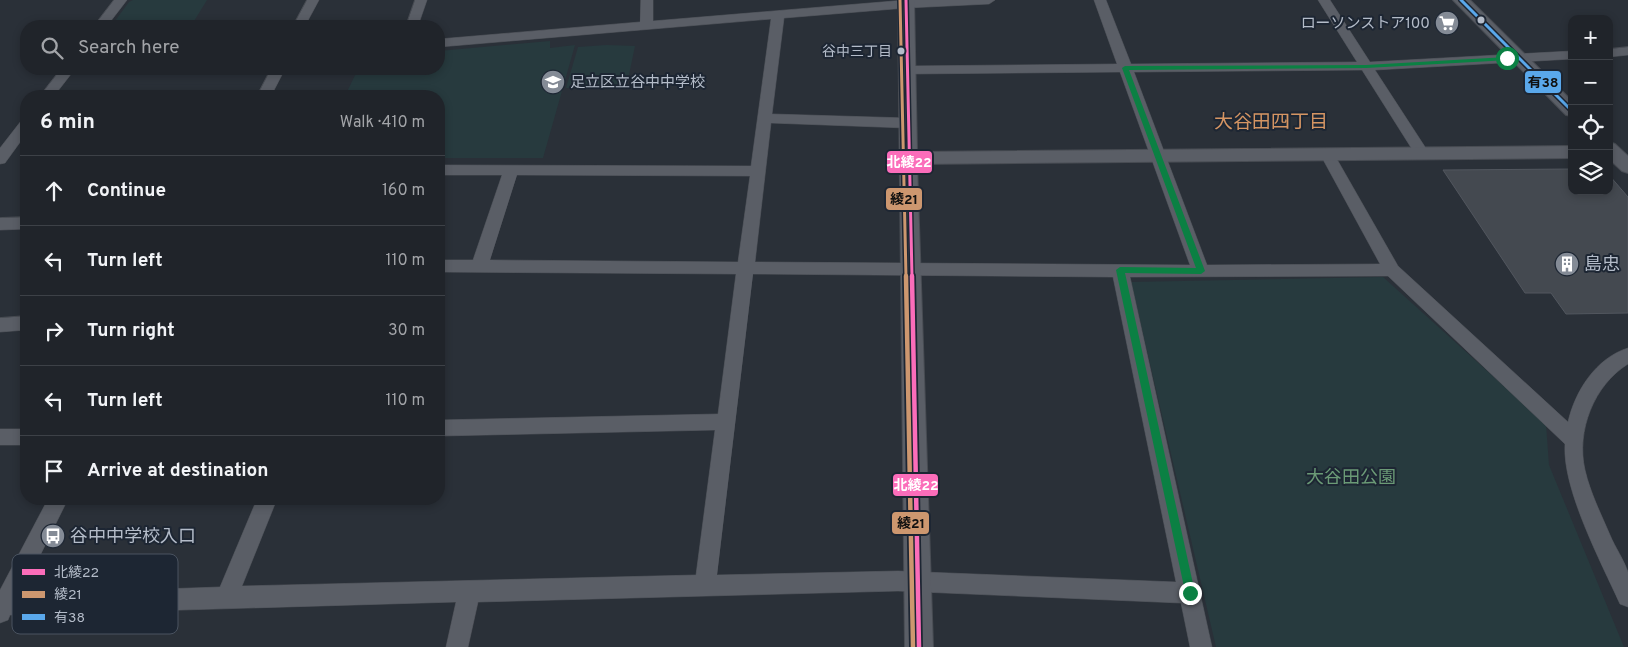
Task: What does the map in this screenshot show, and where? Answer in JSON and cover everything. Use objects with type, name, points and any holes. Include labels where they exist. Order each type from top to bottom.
[{"type":"street","points":[[105,20],[121,0]]},
{"type":"street","points":[[302,20],[313,0]]},
{"type":"street","points":[[414,20],[421,0]]},
{"type":"street","points":[[646,25],[647,0]]},
{"type":"street","points":[[445,42],[906,2],[989,0]]},
{"type":"street","points":[[1100,0],[1201,271]]},
{"type":"street","points":[[1324,0],[1422,153]]},
{"type":"street","points":[[1461,0],[1568,107]]},
{"type":"street","points":[[906,2],[919,647]]},
{"type":"street","points":[[705,586],[778,14]]},
{"type":"street","points":[[1613,52],[1628,51]]},
{"type":"street","points":[[907,70],[1366,66],[1568,55]]},
{"type":"street","points":[[52,90],[63,75]]},
{"type":"street","points":[[267,90],[275,75]]},
{"type":"street","points":[[765,118],[907,123]]},
{"type":"street","points":[[0,159],[19,144]]},
{"type":"street","points":[[1615,151],[1628,167]]},
{"type":"street","points":[[908,158],[1568,152]]},
{"type":"street","points":[[1327,154],[1392,270],[1574,440]]},
{"type":"street","points":[[445,170],[758,171]]},
{"type":"street","points":[[480,267],[511,170]]},
{"type":"street","points":[[0,224],[20,223]]},
{"type":"street","points":[[445,266],[1201,271],[1392,270]]},
{"type":"street","points":[[1120,270],[1200,647]]},
{"type":"street","points":[[0,325],[20,323]]},
{"type":"street","points":[[1628,355],[1602,373],[1586,396],[1575,428],[1574,440],[1576,470],[1591,516],[1628,596]]},
{"type":"street","points":[[445,428],[725,422]]},
{"type":"street","points":[[0,438],[20,437]]},
{"type":"street","points":[[29,554],[55,505]]},
{"type":"street","points":[[227,597],[265,505]]},
{"type":"street","points":[[178,599],[898,581],[1190,593]]},
{"type":"street","points":[[1,607],[12,586]]},
{"type":"street","points":[[457,647],[469,591]]},
{"type":"green space","points":[[133,0],[207,0],[195,20],[116,20],[129,2]]},
{"type":"green space","points":[[550,41],[550,48],[575,45],[543,158],[445,158],[445,90],[348,90],[355,75],[445,75],[445,50]]},
{"type":"green space","points":[[606,45],[635,46],[626,89],[566,88],[578,47]]},
{"type":"green space","name":"大谷田公園","points":[[1383,277],[1546,424],[1549,465],[1624,647],[1216,647],[1131,282]]},
{"type":"building","name":"島忠","points":[[1568,169],[1568,195],[1613,195],[1613,180],[1628,197],[1628,313],[1566,314],[1551,293],[1525,293],[1443,170]]},
{"type":"transit line","name":"綾21","points":[[900,0],[913,647]]},
{"type":"transit line","name":"北綾22","points":[[906,0],[919,647]]},
{"type":"transit line","name":"有38","points":[[1461,0],[1568,107]]},
{"type":"place","name":"ローソンストア100","points":[[1447,23]]},
{"type":"place","name":"谷中三丁目","points":[[901,51]]},
{"type":"place","name":"足立区立谷中中学校","points":[[553,82]]},
{"type":"place","name":"島忠","points":[[1567,264]]},
{"type":"place","name":"谷中中学校入口","points":[[53,536]]},
{"type":"district","name":"大谷田四丁目","points":[[1271,121]]},
{"type":"route","points":[[1190,593],[1120,270],[1201,271],[1125,68],[1366,66],[1507,58]]}]
